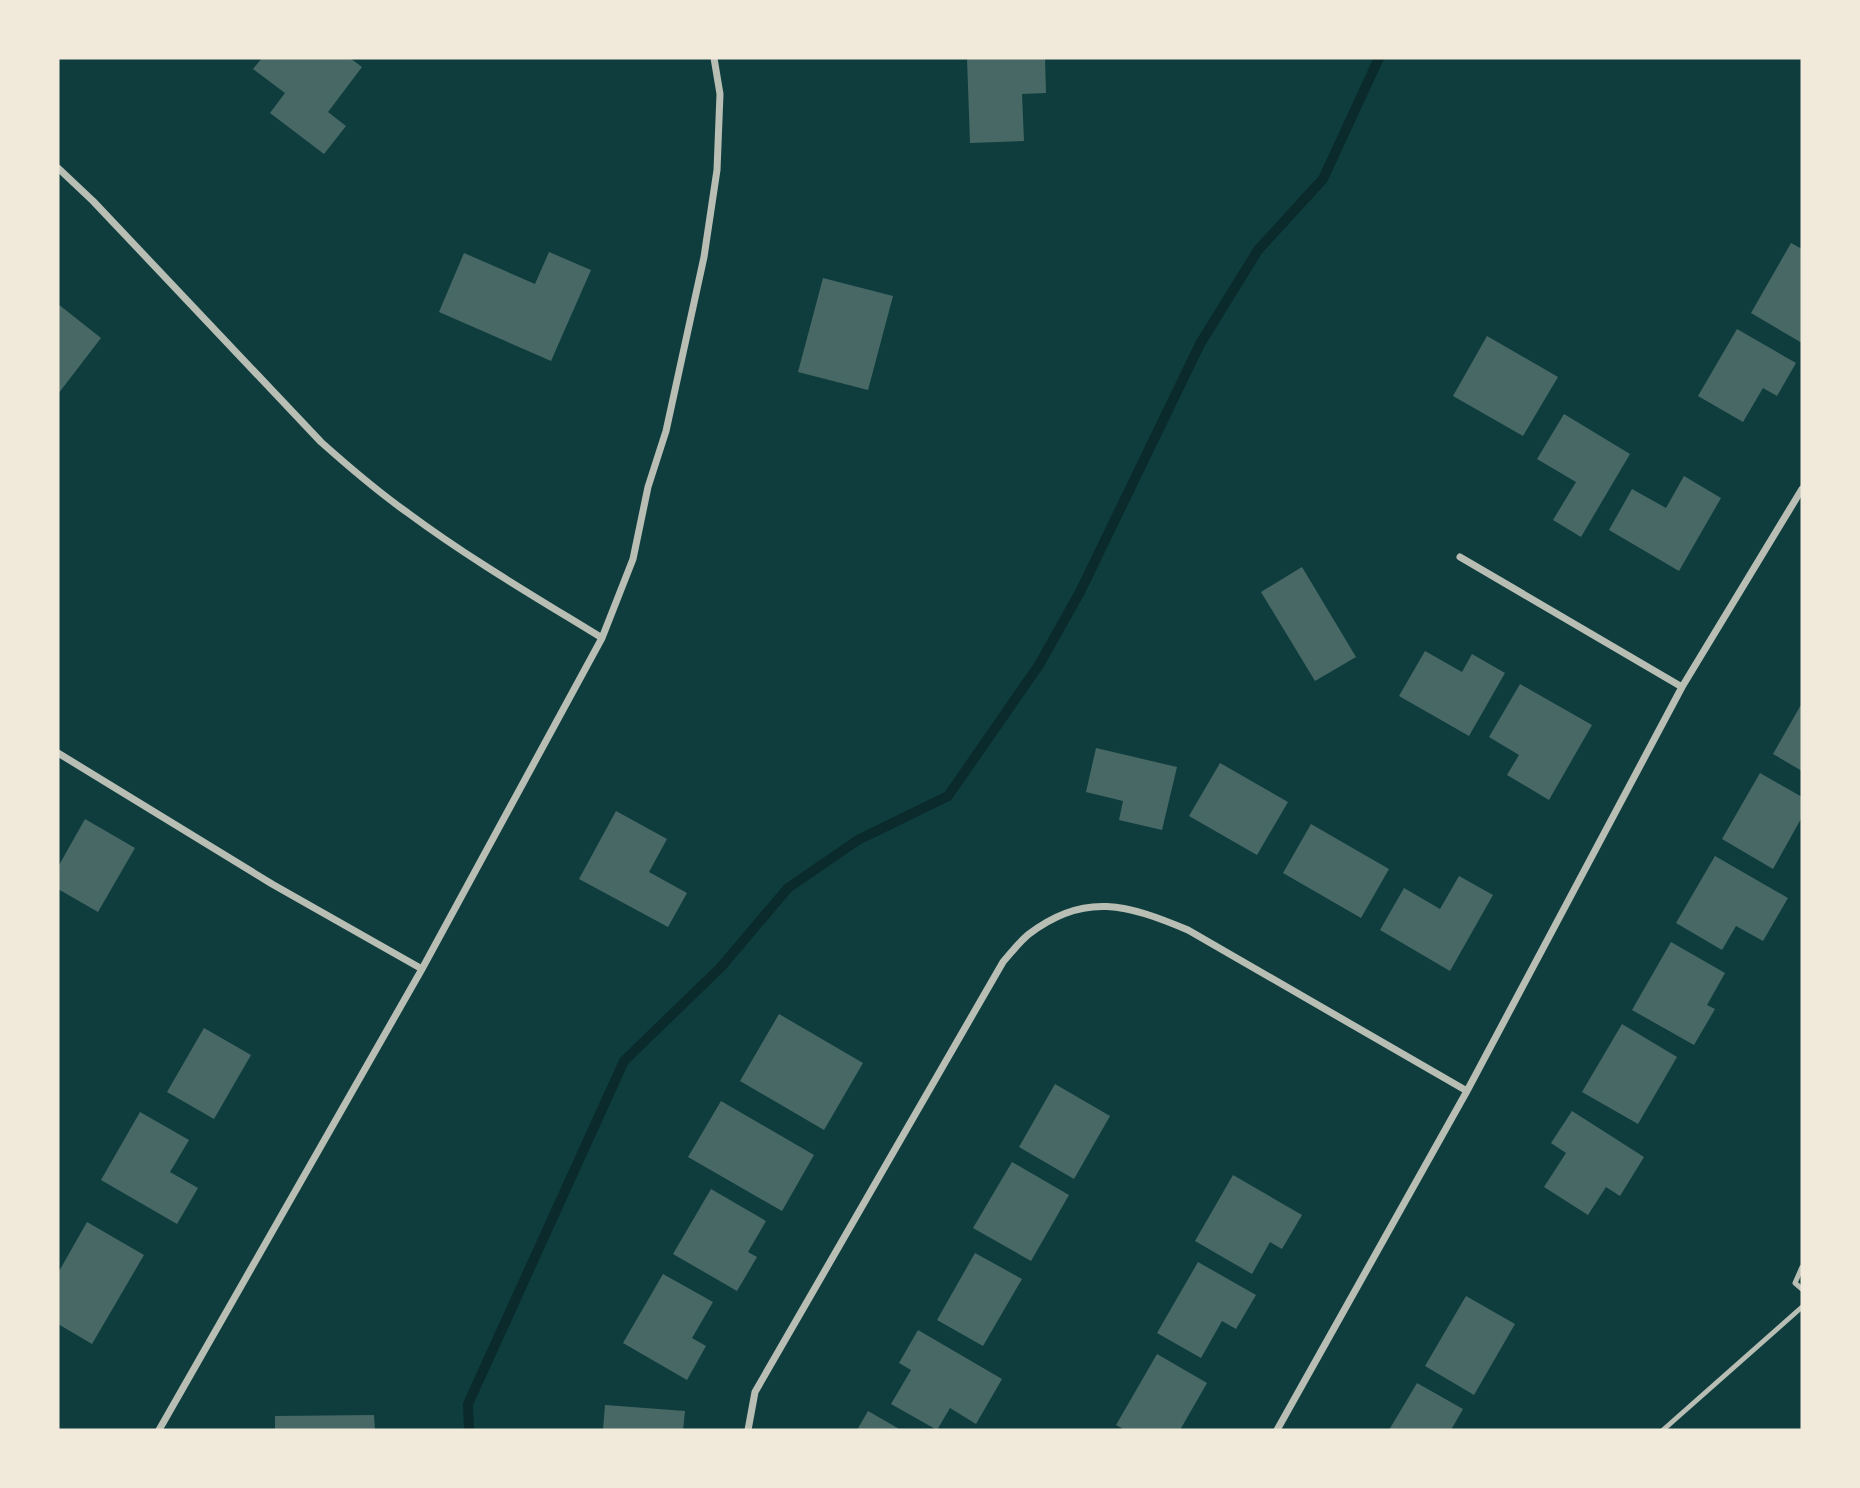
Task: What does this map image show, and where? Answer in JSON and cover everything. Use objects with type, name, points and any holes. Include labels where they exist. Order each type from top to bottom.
[{"type":"street","points":[[159,1430],[422,969],[602,638],[633,559],[648,487],[666,431],[704,257],[717,170],[720,94],[714,58]]},
{"type":"street","points":[[58,168],[93,201],[321,442],[362,478],[409,515],[503,578],[602,638]]},
{"type":"street","points":[[1277,1430],[1467,1091],[1682,687],[1802,489]]},
{"type":"street","points":[[1460,557],[1682,687]]},
{"type":"street","points":[[58,753],[272,884],[422,969]]},
{"type":"street","points":[[748,1430],[755,1392],[1003,962],[1027,935],[1055,917],[1083,908],[1116,906],[1154,916],[1188,930],[1467,1091]]},
{"type":"lane","points":[[1802,1267],[1795,1283],[1802,1289]]},
{"type":"lane","points":[[1663,1430],[1802,1307]]},
{"type":"building","points":[[262,58],[350,58],[362,67],[328,112],[346,126],[324,154],[270,113],[285,93],[253,69]]},
{"type":"building","points":[[967,58],[1045,58],[1046,93],[1022,94],[1024,141],[970,143]]},
{"type":"building","points":[[1791,243],[1802,249],[1802,343],[1751,313]]},
{"type":"building","points":[[549,252],[591,270],[551,361],[439,312],[464,253],[535,284]]},
{"type":"building","points":[[823,278],[893,296],[868,390],[798,372]]},
{"type":"building","points":[[58,304],[101,338],[58,394]]},
{"type":"building","points":[[1737,329],[1796,363],[1777,396],[1763,388],[1743,422],[1698,396]]},
{"type":"building","points":[[1487,336],[1558,377],[1523,436],[1453,396]]},
{"type":"building","points":[[1564,414],[1630,454],[1581,537],[1553,520],[1576,482],[1537,459]]},
{"type":"building","points":[[1684,476],[1721,498],[1679,571],[1609,530],[1632,489],[1666,508]]},
{"type":"building","points":[[1302,567],[1356,657],[1315,681],[1261,592]]},
{"type":"building","points":[[1425,651],[1462,672],[1472,654],[1505,673],[1469,736],[1399,696]]},
{"type":"building","points":[[1520,684],[1592,725],[1549,800],[1507,775],[1519,755],[1489,737]]},
{"type":"building","points":[[1802,703],[1802,771],[1773,754]]},
{"type":"building","points":[[1096,748],[1177,767],[1162,830],[1119,820],[1123,801],[1086,792]]},
{"type":"building","points":[[1220,763],[1288,802],[1257,855],[1189,816]]},
{"type":"building","points":[[1760,773],[1802,797],[1802,817],[1773,869],[1722,839]]},
{"type":"building","points":[[616,811],[667,839],[649,872],[687,893],[668,927],[579,879]]},
{"type":"building","points":[[85,819],[135,848],[98,912],[58,889],[58,867]]},
{"type":"building","points":[[1311,824],[1389,869],[1361,918],[1283,873]]},
{"type":"building","points":[[1715,856],[1788,898],[1763,941],[1736,926],[1722,950],[1676,923]]},
{"type":"building","points":[[1459,876],[1493,895],[1450,971],[1380,930],[1404,888],[1440,909]]},
{"type":"building","points":[[1671,942],[1725,973],[1707,1005],[1715,1009],[1694,1045],[1632,1010]]},
{"type":"building","points":[[779,1014],[863,1063],[824,1130],[740,1081]]},
{"type":"building","points":[[1622,1024],[1677,1057],[1638,1124],[1582,1092]]},
{"type":"building","points":[[204,1028],[251,1055],[214,1119],[167,1092]]},
{"type":"building","points":[[1055,1084],[1110,1116],[1074,1179],[1019,1147]]},
{"type":"building","points":[[721,1101],[814,1155],[782,1211],[688,1157]]},
{"type":"building","points":[[1572,1111],[1644,1157],[1620,1196],[1606,1187],[1588,1215],[1544,1187],[1566,1153],[1551,1143]]},
{"type":"building","points":[[140,1112],[189,1140],[170,1172],[198,1188],[177,1224],[101,1180]]},
{"type":"building","points":[[1012,1162],[1069,1195],[1031,1261],[973,1228]]},
{"type":"building","points":[[1233,1175],[1302,1215],[1282,1249],[1270,1242],[1252,1274],[1195,1241]]},
{"type":"building","points":[[711,1189],[766,1221],[748,1252],[757,1257],[737,1291],[673,1254]]},
{"type":"building","points":[[87,1222],[144,1255],[92,1344],[58,1324],[58,1273]]},
{"type":"building","points":[[975,1253],[1022,1279],[983,1346],[937,1320]]},
{"type":"building","points":[[1198,1262],[1256,1295],[1236,1329],[1222,1321],[1201,1358],[1157,1333]]},
{"type":"building","points":[[663,1274],[713,1302],[692,1338],[706,1346],[687,1380],[623,1343]]},
{"type":"building","points":[[1466,1296],[1515,1324],[1474,1395],[1425,1366]]},
{"type":"building","points":[[918,1330],[1002,1379],[976,1424],[950,1408],[937,1430],[891,1404],[911,1370],[899,1363]]},
{"type":"building","points":[[1157,1354],[1207,1383],[1180,1430],[1125,1430],[1116,1425]]},
{"type":"building","points":[[1417,1383],[1463,1409],[1451,1430],[1389,1430]]},
{"type":"building","points":[[605,1405],[685,1411],[683,1430],[603,1430]]},
{"type":"building","points":[[868,1411],[901,1430],[857,1430]]},
{"type":"building","points":[[374,1415],[375,1430],[275,1430],[275,1416]]},
{"type":"waterway","points":[[469,1430],[468,1404],[624,1061],[721,967],[788,888],[858,840],[948,796],[1039,665],[1080,592],[1200,344],[1258,250],[1323,179],[1379,58]]}]
